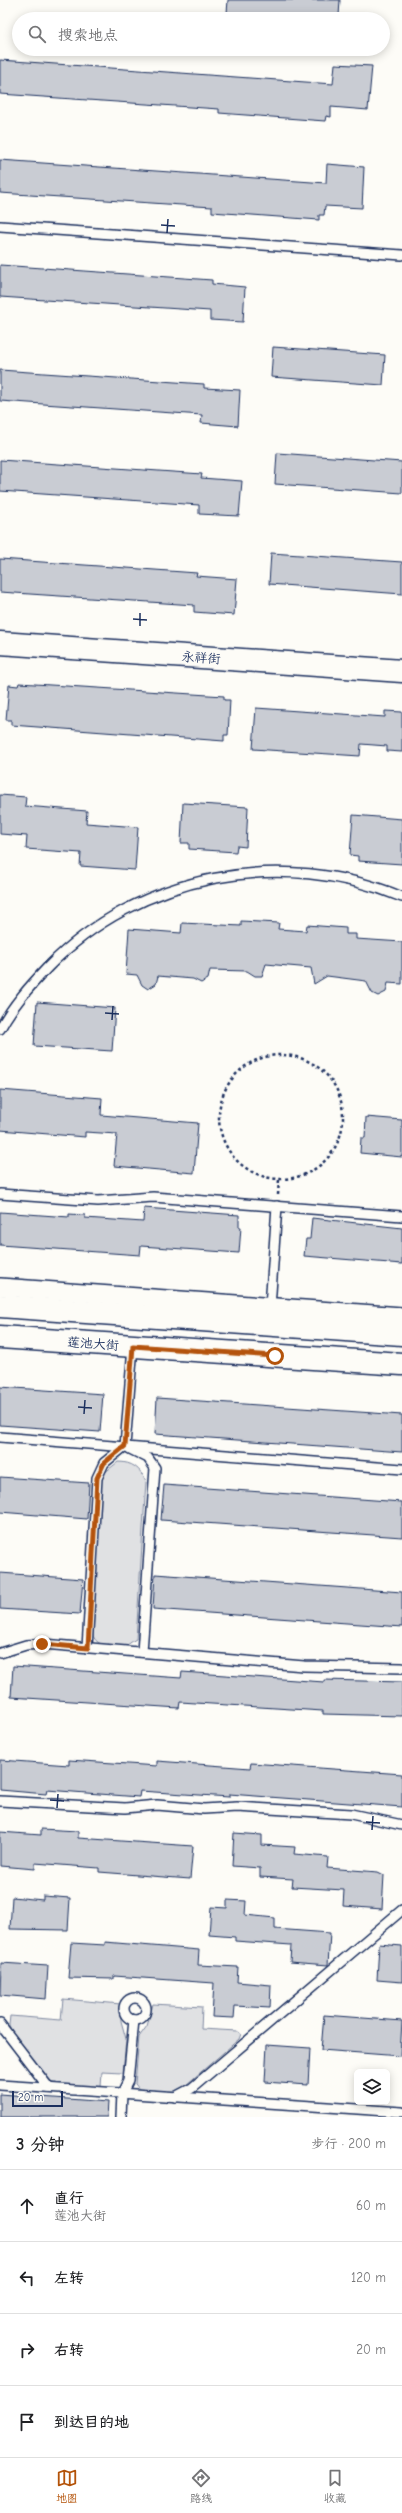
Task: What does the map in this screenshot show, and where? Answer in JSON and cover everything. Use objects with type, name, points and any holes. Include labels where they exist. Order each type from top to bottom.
[{"type":"main road","name":"永祥街","points":[[0,643],[402,671]]},
{"type":"main road","points":[[0,1306],[402,1334]]},
{"type":"main road","name":"莲池大街","points":[[0,1336],[402,1364]]},
{"type":"street","points":[[0,1288],[402,1316]]},
{"type":"lane","points":[[0,226],[402,255]]},
{"type":"lane","points":[[0,1029],[37,979],[81,938],[131,906],[187,884],[245,873],[304,872],[362,882],[402,897]]},
{"type":"lane","points":[[0,1194],[98,1201],[153,1197],[402,1216]]},
{"type":"lane","points":[[270,1307],[277,1206]]},
{"type":"lane","points":[[88,1648],[97,1478],[104,1463],[125,1446],[133,1346]]},
{"type":"lane","points":[[0,1437],[402,1469]]},
{"type":"lane","points":[[125,1446],[148,1458],[155,1468],[142,1652]]},
{"type":"lane","points":[[0,1653],[26,1645],[142,1652],[304,1666],[402,1668]]},
{"type":"lane","points":[[0,1801],[125,1808],[157,1805],[204,1809],[237,1807],[351,1814],[402,1825]]},
{"type":"lane","points":[[175,2097],[204,2078],[402,1910]]},
{"type":"lane","points":[[121,2117],[122,2093],[128,2081],[134,2020]]},
{"type":"lane","points":[[0,2024],[49,2088]]},
{"type":"lane","points":[[0,2085],[402,2112]]},
{"type":"path","points":[[268,1057],[294,1057],[318,1068],[335,1087],[343,1112],[340,1137],[327,1159],[307,1174],[279,1179],[257,1174],[236,1160],[223,1139],[220,1126],[222,1100],[235,1076],[256,1061],[268,1057]]},
{"type":"shaded area","points":[[118,1462],[127,1463],[138,1469],[146,1481],[136,1639],[124,1647],[116,1648],[102,1645],[93,1636],[99,1489],[104,1473]]},
{"type":"shaded area","points":[[63,1999],[121,2004],[121,2021],[126,2039],[123,2073],[102,2072],[101,2087],[60,2085],[51,2081],[12,2032],[9,2025],[10,2016],[61,2020]]},
{"type":"shaded area","points":[[153,2004],[202,2007],[201,2029],[237,2031],[241,2034],[239,2039],[179,2091],[156,2092],[139,2089],[135,2084],[139,2037],[147,2026]]},
{"type":"building","points":[[228,0],[340,0],[339,12],[227,12]]},
{"type":"building","points":[[0,60],[333,84],[335,64],[372,66],[368,110],[331,107],[331,117],[326,116],[325,121],[219,113],[219,109],[0,94]]},
{"type":"building","points":[[0,160],[326,183],[327,164],[364,167],[362,208],[325,206],[324,215],[319,215],[319,220],[212,212],[212,207],[0,193]]},
{"type":"building","points":[[0,265],[212,280],[212,284],[245,287],[243,322],[210,320],[210,311],[0,297]]},
{"type":"building","points":[[273,347],[385,355],[383,385],[271,377]]},
{"type":"building","points":[[0,370],[204,384],[204,388],[240,390],[238,426],[201,423],[202,415],[0,401]]},
{"type":"building","points":[[277,453],[402,462],[402,493],[275,484]]},
{"type":"building","points":[[0,460],[202,474],[201,478],[242,481],[239,516],[199,514],[199,505],[0,491]]},
{"type":"building","points":[[271,553],[402,562],[402,594],[269,584]]},
{"type":"building","points":[[0,559],[197,573],[196,576],[237,579],[234,615],[194,612],[194,605],[0,592]]},
{"type":"building","points":[[19,683],[224,696],[224,700],[230,700],[228,735],[224,735],[224,741],[11,725],[11,720],[6,720],[9,685],[18,686]]},
{"type":"building","points":[[256,708],[385,717],[385,711],[402,712],[402,752],[387,751],[387,746],[361,744],[360,756],[253,749]]},
{"type":"building","points":[[0,795],[26,797],[25,806],[87,811],[86,823],[138,827],[135,870],[80,866],[81,853],[26,849],[27,836],[0,834]]},
{"type":"building","points":[[183,803],[248,807],[246,847],[237,846],[236,852],[189,849],[189,843],[181,843]]},
{"type":"building","points":[[353,815],[402,819],[402,864],[358,861],[358,856],[350,855]]},
{"type":"building","points":[[241,921],[279,923],[278,929],[306,931],[307,925],[346,928],[346,934],[356,934],[356,939],[402,942],[402,984],[388,983],[386,992],[378,996],[372,993],[366,981],[327,976],[314,984],[311,968],[266,964],[262,976],[255,976],[247,971],[210,970],[208,979],[201,983],[193,979],[158,976],[156,984],[148,989],[142,985],[137,975],[126,974],[129,929],[181,933],[182,923],[241,926]]},
{"type":"building","points":[[37,1002],[115,1008],[112,1051],[34,1046]]},
{"type":"building","points":[[0,1090],[102,1098],[101,1115],[198,1123],[194,1173],[114,1166],[117,1134],[85,1132],[85,1137],[0,1130]]},
{"type":"building","points":[[366,1117],[402,1120],[402,1157],[360,1153],[361,1138],[365,1138]]},
{"type":"building","points":[[144,1208],[239,1215],[239,1227],[241,1227],[239,1253],[141,1246],[140,1255],[0,1245],[0,1212],[69,1217],[69,1214],[85,1215],[85,1218],[143,1222]]},
{"type":"building","points":[[312,1218],[402,1228],[402,1264],[304,1256],[306,1239],[310,1239]]},
{"type":"building","points":[[0,1387],[103,1394],[100,1432],[0,1425]]},
{"type":"building","points":[[157,1398],[402,1415],[402,1452],[155,1434]]},
{"type":"building","points":[[0,1477],[89,1483],[87,1519],[0,1512]]},
{"type":"building","points":[[164,1485],[402,1502],[402,1537],[161,1520]]},
{"type":"building","points":[[0,1573],[83,1579],[80,1614],[0,1609]]},
{"type":"building","points":[[155,1574],[402,1592],[402,1627],[153,1609]]},
{"type":"building","points":[[13,1666],[181,1678],[182,1672],[324,1682],[324,1680],[402,1682],[402,1716],[323,1714],[323,1711],[180,1702],[179,1708],[11,1697]]},
{"type":"building","points":[[0,1760],[69,1765],[69,1760],[157,1766],[157,1761],[250,1768],[251,1763],[402,1774],[402,1807],[229,1794],[229,1797],[140,1791],[139,1797],[47,1790],[46,1794],[0,1790]]},
{"type":"building","points":[[41,1829],[78,1831],[78,1838],[193,1846],[190,1879],[99,1872],[99,1868],[35,1863],[35,1869],[0,1866],[0,1832],[41,1835]]},
{"type":"building","points":[[234,1833],[262,1835],[262,1845],[295,1847],[294,1854],[328,1857],[327,1868],[378,1872],[384,1875],[382,1909],[343,1906],[344,1890],[292,1887],[293,1879],[260,1877],[260,1868],[232,1866]]},
{"type":"building","points":[[43,1896],[70,1898],[68,1930],[10,1929],[12,1897],[43,1900]]},
{"type":"building","points":[[227,1900],[246,1901],[245,1915],[275,1918],[275,1929],[330,1933],[328,1965],[290,1962],[291,1945],[235,1941],[235,1937],[209,1935],[211,1907],[227,1908]]},
{"type":"building","points":[[105,1942],[199,1950],[198,1965],[238,1967],[237,1982],[271,1985],[270,2008],[235,2006],[234,2018],[212,2017],[214,1983],[114,1976],[114,1979],[68,1978],[71,1943],[105,1945]]},
{"type":"building","points":[[379,1944],[402,1946],[402,1982],[377,1980]]},
{"type":"building","points":[[1,1963],[48,1966],[46,1999],[0,1995]]},
{"type":"building","points":[[324,2015],[402,2021],[400,2056],[321,2050]]},
{"type":"building","points":[[267,2045],[310,2048],[308,2085],[265,2082]]},
{"type":"building","points":[[0,2094],[108,2102],[107,2117],[0,2117]]},
{"type":"route","points":[[42,1644],[88,1648],[97,1478],[104,1463],[125,1446],[133,1346],[275,1356]]}]
